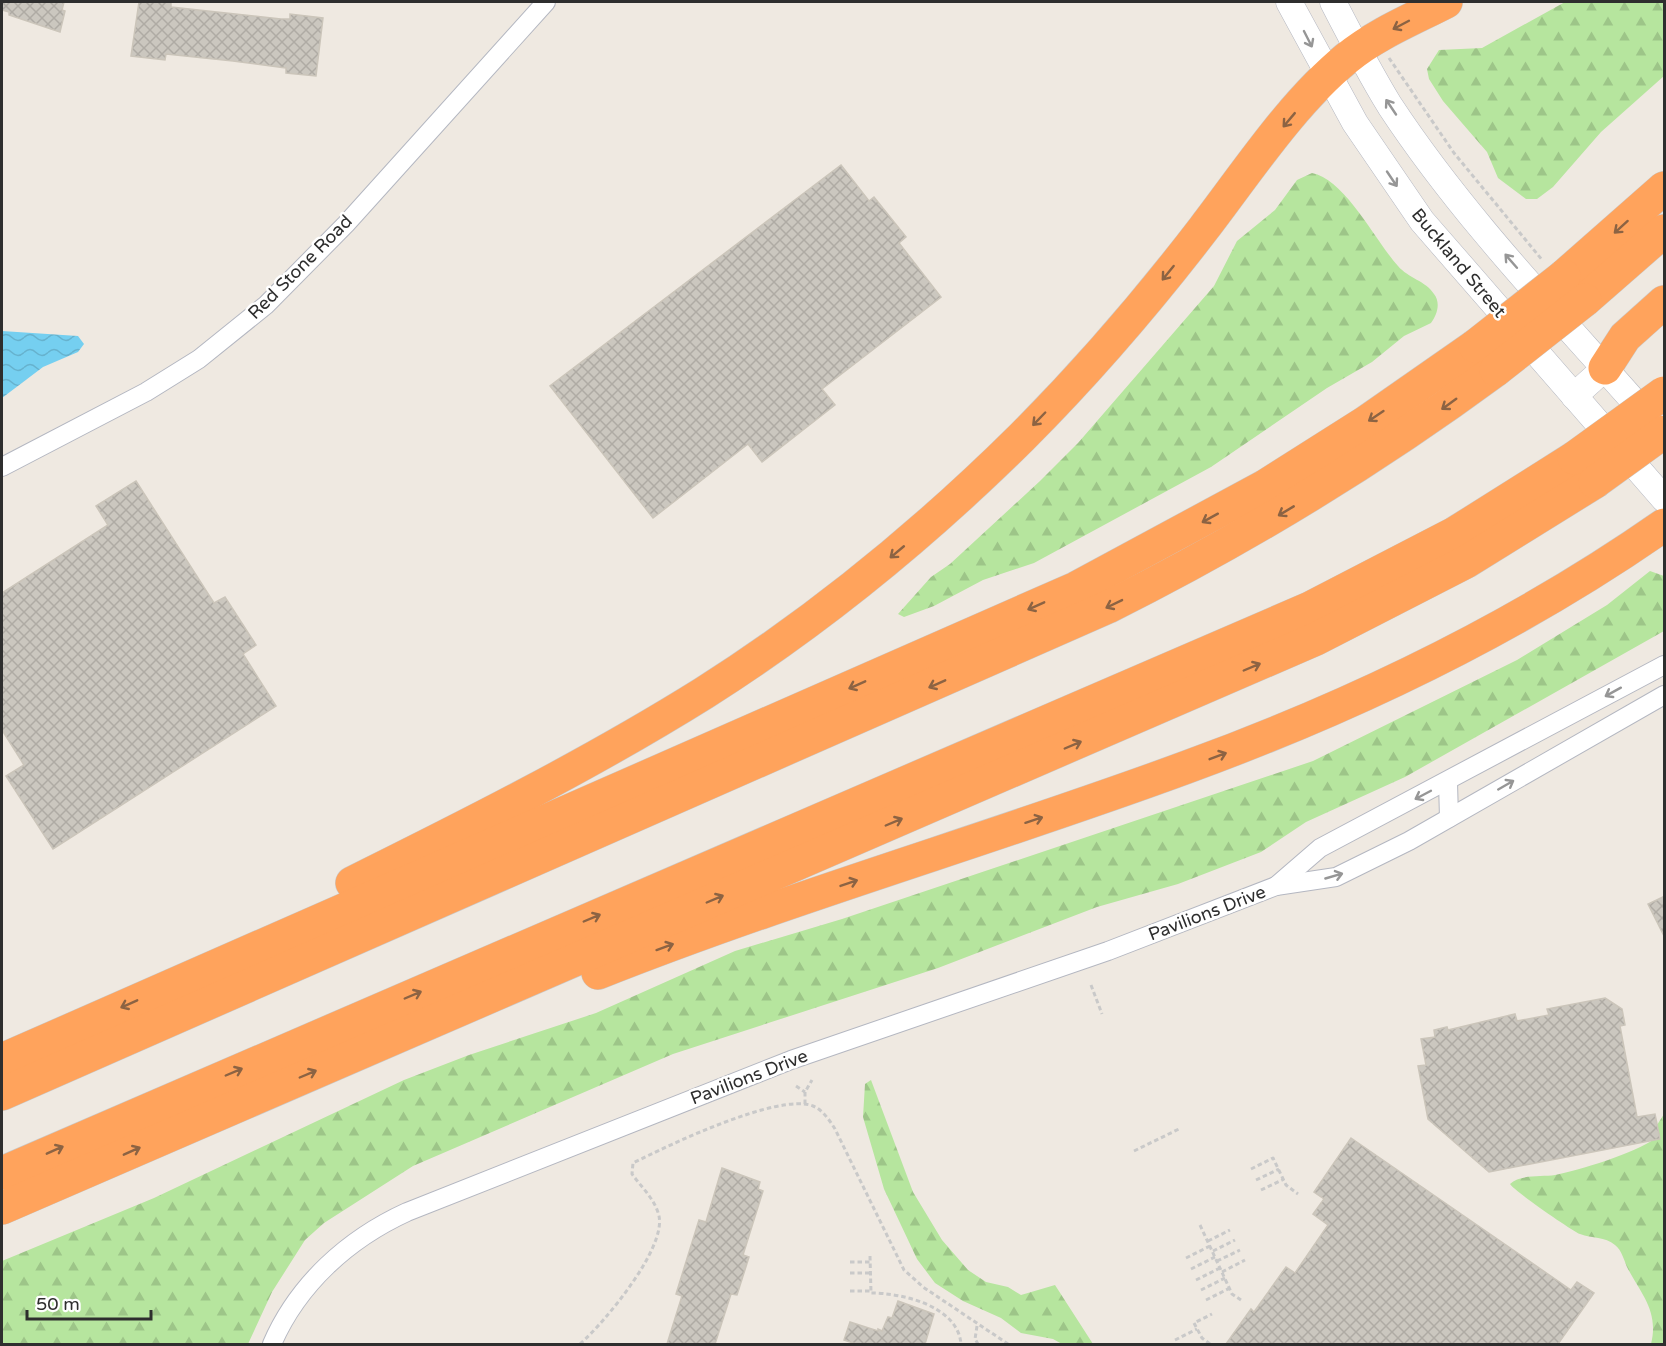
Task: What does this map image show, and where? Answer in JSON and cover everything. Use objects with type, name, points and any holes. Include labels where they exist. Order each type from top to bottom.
[{"type":"highway","points":[[183,981],[338,891],[659,720],[756,658],[874,570],[978,480],[1080,377],[1152,293],[1277,134],[1328,76],[1373,53],[1446,2]]},
{"type":"highway","points":[[2,1060],[1076,588],[1265,486],[1366,422],[1566,281],[1665,188]]},
{"type":"highway","points":[[2,1094],[1108,607],[1214,552],[1333,482],[1496,370],[1566,281],[1665,231]]},
{"type":"highway","points":[[1605,368],[1621,342],[1665,302]]},
{"type":"highway","points":[[1605,368],[1629,356],[1665,326]]},
{"type":"highway","points":[[2,1208],[1327,634],[1458,567],[1585,470],[1665,393]]},
{"type":"highway","points":[[2,1173],[1310,608],[1455,533],[1665,434]]},
{"type":"highway","points":[[391,1038],[487,1017],[689,938],[1113,794],[1246,745],[1365,694],[1461,647],[1564,589],[1654,532]]},
{"type":"main road","name":"Buckland Street","points":[[1289,2],[1328,76],[1378,159],[1422,221],[1665,499]]},
{"type":"main road","points":[[1333,2],[1373,53],[1392,108],[1438,171],[1502,250],[1665,434]]},
{"type":"main road","points":[[1574,396],[1605,368]]},
{"type":"street","name":"Red Stone Road","points":[[2,467],[146,392],[199,359],[266,305],[346,224],[546,2]]},
{"type":"street","name":"Pavilions Drive","points":[[1276,886],[1320,848],[1448,782],[1665,664]]},
{"type":"street","name":"Pavilions Drive","points":[[272,1344],[291,1309],[328,1265],[370,1231],[407,1212],[759,1072],[1108,951],[1276,886],[1336,877],[1449,818],[1665,695]]},
{"type":"street","points":[[1448,782],[1449,818]]},
{"type":"path","points":[[1373,53],[1454,153],[1566,281]]},
{"type":"path","points":[[1091,985],[1102,1014]]},
{"type":"path","points":[[805,1104],[805,1092],[812,1080]]},
{"type":"path","points":[[795,1086],[805,1092]]},
{"type":"path","points":[[580,1344],[621,1298],[654,1244],[660,1219],[649,1194],[632,1174],[633,1163],[698,1133],[745,1115],[771,1107],[805,1104],[824,1113],[835,1129],[904,1270],[923,1287],[948,1301],[977,1325],[1008,1344]]},
{"type":"path","points":[[1134,1150],[1181,1128]]},
{"type":"path","points":[[1251,1169],[1273,1158],[1284,1179],[1298,1194]]},
{"type":"path","points":[[1256,1180],[1279,1169]]},
{"type":"path","points":[[1261,1190],[1284,1179]]},
{"type":"path","points":[[1200,1225],[1232,1294],[1241,1300]]},
{"type":"path","points":[[1208,1241],[1230,1230]]},
{"type":"path","points":[[1212,1251],[1235,1240]]},
{"type":"path","points":[[1186,1258],[1210,1246]]},
{"type":"path","points":[[1191,1269],[1240,1250]]},
{"type":"path","points":[[870,1256],[871,1291]]},
{"type":"path","points":[[1196,1280],[1245,1260]]},
{"type":"path","points":[[850,1262],[870,1262]]},
{"type":"path","points":[[850,1274],[871,1274]]},
{"type":"path","points":[[1201,1290],[1225,1278]]},
{"type":"path","points":[[1206,1300],[1230,1288]]},
{"type":"path","points":[[850,1291],[892,1293],[932,1308],[949,1318],[957,1328],[961,1344]]},
{"type":"path","points":[[1210,1344],[1202,1338],[1194,1323],[1212,1314]]},
{"type":"path","points":[[977,1325],[975,1339],[978,1344]]},
{"type":"path","points":[[1175,1340],[1197,1329]]},
{"type":"green space","points":[[1565,2],[1664,2],[1664,76],[1601,132],[1553,187],[1537,199],[1526,199],[1498,178],[1487,152],[1443,101],[1429,79],[1427,69],[1439,50],[1482,48]]},
{"type":"green space","points":[[1312,173],[1336,187],[1359,213],[1398,266],[1431,290],[1438,305],[1431,323],[1404,336],[1372,362],[1327,388],[1211,467],[1034,563],[983,580],[934,606],[904,617],[898,614],[931,577],[950,564],[1078,443],[1214,286],[1237,241],[1275,210],[1297,180]]},
{"type":"green space","points":[[1650,571],[1664,576],[1664,631],[1405,777],[1306,822],[1261,852],[1178,884],[1097,907],[938,968],[673,1054],[413,1166],[324,1223],[305,1240],[272,1292],[248,1344],[2,1344],[2,1261],[154,1198],[404,1080],[469,1055],[596,1013],[735,951],[842,919],[1313,761],[1517,660],[1607,605]]},
{"type":"green space","points":[[871,1080],[913,1192],[942,1240],[968,1270],[986,1282],[1008,1287],[1021,1295],[1055,1285],[1093,1344],[1062,1344],[1053,1339],[1021,1333],[1001,1318],[963,1301],[935,1283],[917,1259],[884,1189],[863,1117],[865,1084]]},
{"type":"green space","points":[[1664,1114],[1664,1344],[1651,1344],[1653,1322],[1648,1304],[1617,1247],[1607,1240],[1580,1234],[1510,1184],[1525,1177],[1555,1175],[1578,1170],[1635,1150],[1654,1139],[1657,1125]]},
{"type":"water","points":[[2,331],[78,336],[84,344],[78,352],[43,367],[2,398]]},
{"type":"building","points":[[2,2],[64,2],[62,10],[65,11],[60,32],[9,15],[9,12],[2,10]]},
{"type":"building","points":[[139,2],[171,2],[171,7],[281,19],[290,19],[290,14],[323,18],[316,76],[286,73],[286,68],[233,61],[166,54],[165,60],[131,56]]},
{"type":"building","points":[[841,165],[869,201],[874,197],[906,237],[899,243],[941,297],[822,389],[835,405],[762,462],[748,444],[653,518],[550,386]]},
{"type":"building","points":[[136,481],[214,603],[225,597],[256,645],[243,654],[276,706],[53,849],[6,776],[24,765],[2,730],[2,593],[108,525],[96,506]]},
{"type":"building","points":[[1665,896],[1665,938],[1648,904]]},
{"type":"building","points":[[1605,998],[1622,1009],[1625,1025],[1620,1026],[1637,1117],[1655,1114],[1660,1139],[1489,1172],[1428,1119],[1418,1066],[1426,1065],[1421,1039],[1435,1037],[1434,1030],[1447,1027],[1448,1030],[1515,1014],[1517,1021],[1549,1015],[1547,1009]]},
{"type":"building","points":[[1351,1138],[1571,1290],[1577,1282],[1594,1293],[1558,1344],[1226,1344],[1251,1309],[1254,1312],[1286,1267],[1295,1273],[1328,1225],[1313,1214],[1324,1199],[1314,1192]]},
{"type":"building","points":[[722,1168],[760,1182],[758,1189],[763,1191],[743,1255],[749,1257],[737,1295],[731,1294],[715,1344],[667,1344],[682,1296],[676,1294],[699,1220],[706,1222]]},
{"type":"building","points":[[898,1301],[934,1314],[925,1344],[856,1344],[844,1340],[850,1322],[882,1331],[888,1317],[892,1318]]}]
